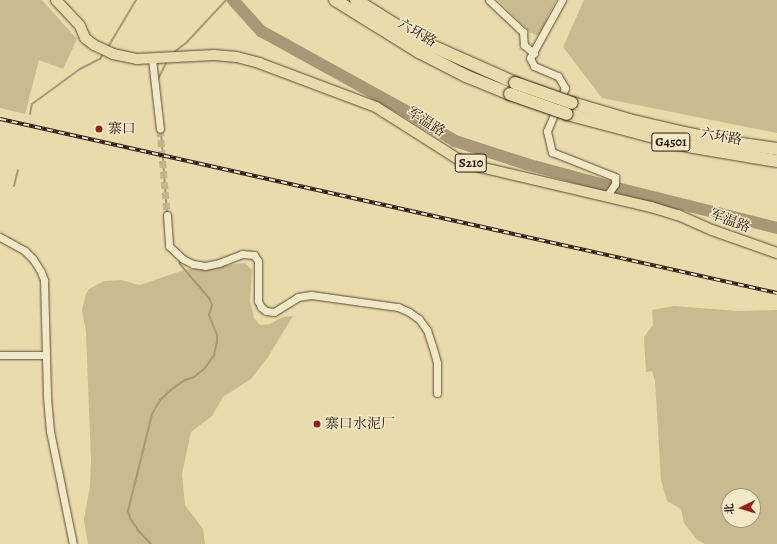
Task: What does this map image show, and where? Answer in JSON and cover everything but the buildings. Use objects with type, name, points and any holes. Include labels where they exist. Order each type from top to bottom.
[{"type":"highway","name":"六环路","points":[[335,0],[419,52],[466,76],[510,94],[689,134],[777,149]]},
{"type":"highway","name":"六环路","points":[[356,0],[423,42],[570,108],[688,146],[777,161]]},
{"type":"main road","name":"S210","points":[[56,0],[80,26],[85,38],[94,45],[113,54],[137,58],[152,58]]},
{"type":"main road","name":"军温路","points":[[152,58],[229,56],[260,63],[376,107],[458,159],[480,167],[678,215],[712,230],[777,253]]},
{"type":"street","points":[[489,0],[522,32],[524,45],[534,53]]},
{"type":"street","points":[[562,0],[530,58],[534,66],[558,76],[565,88],[547,131],[552,152],[615,177],[615,184],[606,197]]},
{"type":"street","points":[[152,58],[160,129]]},
{"type":"street","points":[[167,215],[169,246],[183,259],[193,264],[205,266],[219,263],[242,254],[254,255],[258,262],[258,301],[261,307],[266,311],[274,312],[298,297],[311,295],[398,307],[420,319],[430,338],[437,363],[437,394]]},
{"type":"street","points":[[0,237],[25,251],[41,272],[44,290],[45,355],[50,431],[73,544]]},
{"type":"street","points":[[0,355],[45,355]]},
{"type":"shaded area","points":[[0,0],[42,0],[77,39],[63,69],[39,60],[25,114],[0,108]]},
{"type":"shaded area","points":[[498,0],[556,0],[539,36],[531,33]]},
{"type":"shaded area","points":[[584,0],[777,0],[777,133],[602,98],[563,47]]},
{"type":"shaded area","points":[[245,263],[252,270],[250,301],[254,318],[260,325],[270,324],[283,317],[293,316],[268,357],[251,379],[223,397],[212,416],[191,432],[182,474],[185,505],[203,529],[205,544],[88,544],[84,520],[90,486],[91,461],[86,332],[82,310],[86,294],[89,289],[104,281],[121,280],[140,285],[184,270]]},
{"type":"shaded area","points":[[674,306],[738,311],[777,310],[777,544],[705,544],[697,540],[684,523],[681,509],[667,501],[661,480],[655,381],[652,371],[646,372],[644,337],[653,325],[652,310]]},
{"type":"waterway","points":[[108,47],[136,0]]},
{"type":"waterway","points":[[173,53],[187,42],[226,0]]},
{"type":"waterway","points":[[233,0],[261,31],[404,110],[455,141],[526,164],[608,186]]},
{"type":"waterway","points":[[30,114],[32,104],[80,69],[100,59],[104,52]]},
{"type":"waterway","points":[[157,81],[167,61]]},
{"type":"waterway","points":[[161,131],[167,214]]},
{"type":"waterway","points":[[14,186],[18,170]]},
{"type":"waterway","points":[[617,188],[777,228]]},
{"type":"waterway","points":[[151,544],[138,530],[130,518],[128,511],[152,414],[160,400],[172,389],[185,380],[194,377],[205,368],[214,355],[217,342],[217,335],[209,315],[212,305],[209,298],[180,264],[179,259]]},
{"type":"tunnel","points":[[160,129],[167,215]]},
{"type":"railway","points":[[0,119],[777,293]]},
{"type":"place","name":"寨口","points":[[99,129]]},
{"type":"place","name":"寨口水泥厂","points":[[317,424]]}]
